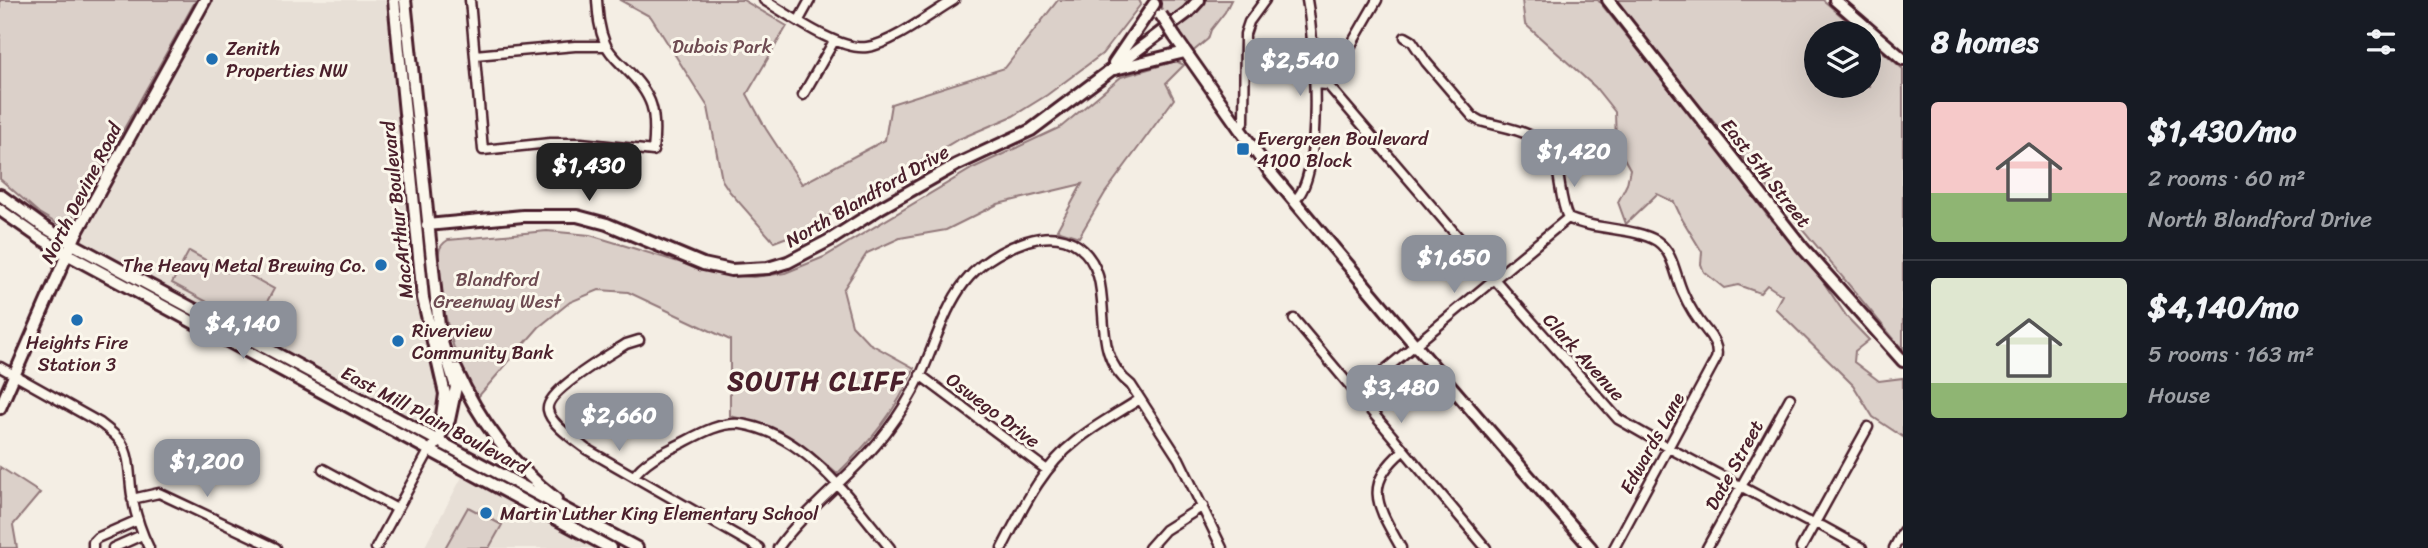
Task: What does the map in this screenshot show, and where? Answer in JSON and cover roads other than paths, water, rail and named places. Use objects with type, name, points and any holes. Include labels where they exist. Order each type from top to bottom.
[{"type":"street","name":"North Devine Road","points":[[0,408],[69,248],[205,0]]},
{"type":"street","name":"MacArthur Boulevard","points":[[394,0],[423,298],[445,394],[443,418],[436,440]]},
{"type":"street","name":"MacArthur Boulevard","points":[[405,0],[440,336],[456,387],[453,407],[429,452]]},
{"type":"street","points":[[470,0],[483,150],[550,143],[580,143],[653,151],[656,122],[649,96],[605,46],[598,22],[597,0]]},
{"type":"street","points":[[764,0],[834,40],[857,48],[883,43],[954,0]]},
{"type":"street","points":[[799,20],[810,0]]},
{"type":"street","name":"North Blandford Drive","points":[[427,225],[523,216],[577,216],[607,224],[703,264],[731,270],[768,268],[788,262],[830,240],[945,171],[1031,130],[1188,12],[1199,0]]},
{"type":"street","points":[[1238,128],[1244,122],[1245,34],[1249,22],[1265,0]]},
{"type":"street","points":[[1294,201],[1307,183],[1312,146],[1315,84],[1307,0]]},
{"type":"street","points":[[1315,84],[1328,85],[1377,0]]},
{"type":"street","name":"East 5th Street","points":[[1608,0],[1802,247],[1903,361]]},
{"type":"street","points":[[1835,0],[1903,59]]},
{"type":"street","points":[[1108,71],[1152,2],[1238,128],[1294,201],[1591,548]]},
{"type":"street","points":[[1357,393],[1568,218],[1563,206],[1556,165],[1540,141],[1526,132],[1480,121],[1474,117],[1426,62],[1412,41],[1405,37]]},
{"type":"street","points":[[803,95],[834,40]]},
{"type":"street","points":[[475,55],[605,46]]},
{"type":"street","points":[[1108,71],[1185,52]]},
{"type":"street","name":"Clark Avenue","points":[[1328,85],[1618,419],[1862,548]]},
{"type":"street","name":"East Mill Plain Boulevard","points":[[0,195],[69,248],[134,290],[610,548]]},
{"type":"street","name":"East Mill Plain Boulevard","points":[[0,209],[40,238],[69,248],[201,313],[637,548]]},
{"type":"street","name":"Edwards Lane","points":[[1568,218],[1595,228],[1649,237],[1664,248],[1670,256],[1685,298],[1713,338],[1718,354],[1614,548]]},
{"type":"street","points":[[778,548],[803,517],[838,485],[886,432],[902,410],[946,312],[970,275],[991,258],[1014,246],[1035,239],[1058,237],[1077,245],[1091,259],[1099,275],[1105,349],[1179,460],[1223,548]]},
{"type":"street","points":[[134,290],[148,292],[192,316],[201,313]]},
{"type":"street","points":[[1294,319],[1486,548]]},
{"type":"street","points":[[440,329],[461,380],[510,456],[541,487],[580,518]]},
{"type":"street","points":[[207,330],[222,332],[262,352],[267,348]]},
{"type":"street","points":[[639,341],[626,344],[559,391],[548,402],[548,411],[570,438],[622,471],[758,548]]},
{"type":"street","points":[[0,368],[113,432],[122,443],[128,458],[132,499],[142,535],[149,548]]},
{"type":"street","name":"Oswego Drive","points":[[920,375],[1047,470]]},
{"type":"street","name":"Date Street","points":[[1707,548],[1790,398]]},
{"type":"street","points":[[1002,548],[1047,470],[1075,441],[1140,399]]},
{"type":"street","points":[[634,476],[643,464],[712,428],[740,424],[766,431],[808,456],[838,485],[890,548]]},
{"type":"street","points":[[1801,548],[1868,427]]},
{"type":"street","points":[[1401,548],[1381,512],[1376,491],[1389,463],[1403,451]]},
{"type":"street","points":[[376,548],[429,452]]},
{"type":"street","points":[[323,469],[397,509]]},
{"type":"street","points":[[132,499],[159,493],[276,548]]},
{"type":"street","points":[[1149,548],[1165,530],[1203,506]]},
{"type":"street","points":[[93,548],[93,542],[97,538],[138,520]]},
{"type":"street","points":[[1894,548],[1903,531]]},
{"type":"street","points":[[113,548],[142,535]]},
{"type":"place","name":"Zenith Properties NW","points":[[212,59]]},
{"type":"place","name":"Evergreen Boulevard 4100 Block","points":[[1243,149]]},
{"type":"place","name":"The Heavy Metal Brewing Co.","points":[[381,265]]},
{"type":"place","name":"Heights Fire Station 3","points":[[77,320]]},
{"type":"place","name":"Riverview Community Bank","points":[[398,341]]},
{"type":"place","name":"Martin Luther King Elementary School","points":[[486,513]]},
{"type":"district","name":"SOUTH CLIFF","points":[[817,381]]},
{"type":"park label","name":"Dubois Park","points":[[722,46]]},
{"type":"park label","name":"Blandford Greenway West","points":[[497,290]]}]
